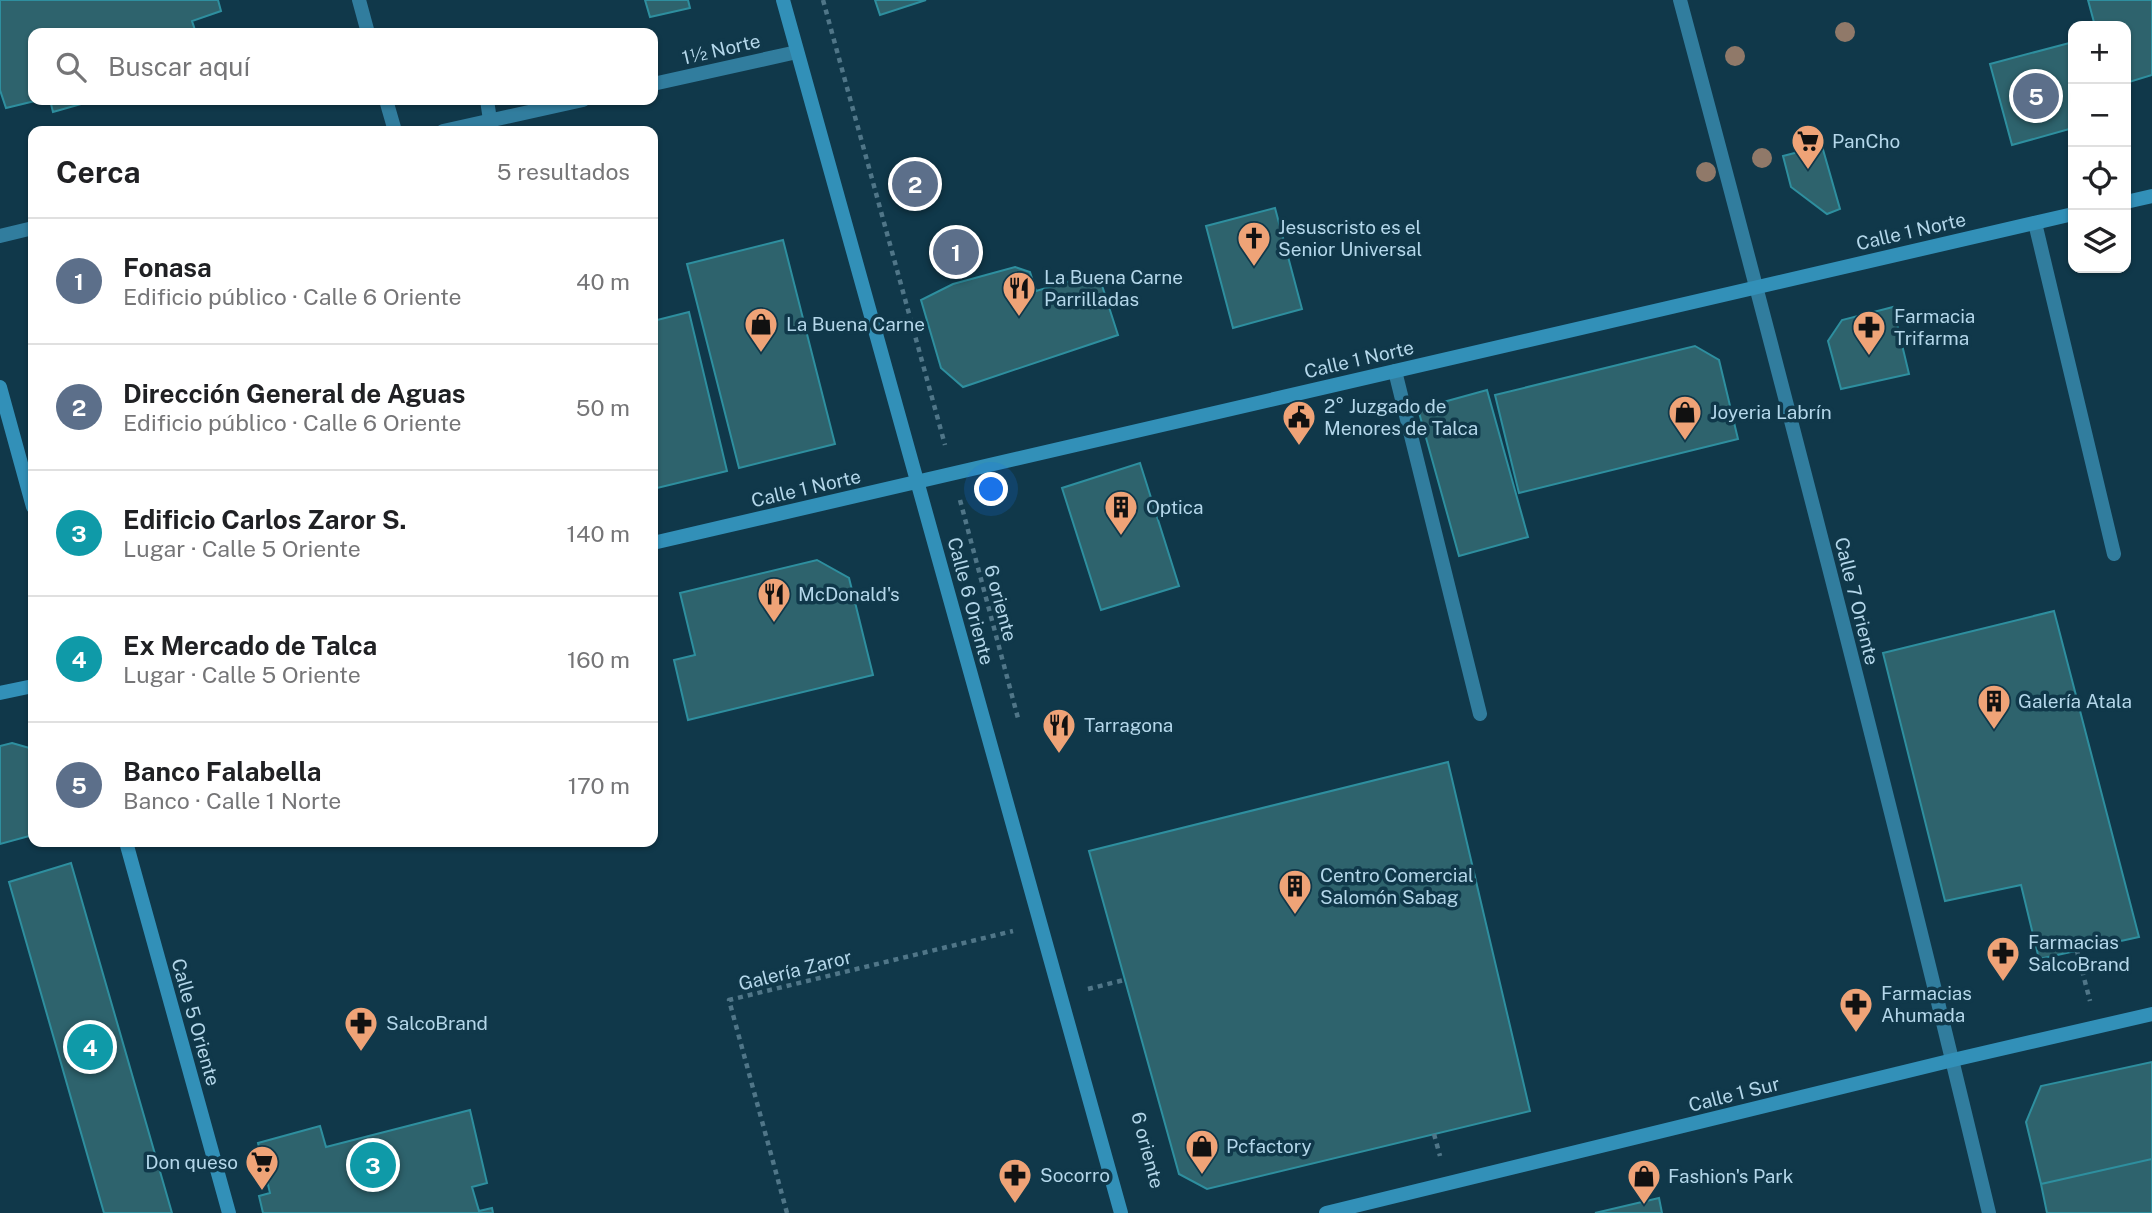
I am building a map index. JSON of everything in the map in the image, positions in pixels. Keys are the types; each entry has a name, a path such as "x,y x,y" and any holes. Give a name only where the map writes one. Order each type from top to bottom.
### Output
{"main road":[{"name":"Calle 6 Oriente","path":"783,0 1121,1213"},
{"path":"2131,201 2152,196"},
{"name":"Calle 1 Norte","path":"658,542 2068,215"},
{"path":"0,387 28,489"},
{"path":"0,693 28,687"},
{"name":"Calle 5 Oriente","path":"127,847 229,1213"},
{"name":"Calle 1 Sur","path":"1326,1213 2152,1014"}],"street":[{"path":"359,0 367,28"},
{"name":"Calle 7 Oriente","path":"1680,0 1757,287 1953,1060 1989,1213"},
{"name":"1½ Norte","path":"658,83 797,52"},
{"path":"387,105 394,126"},
{"path":"488,105 490,120"},
{"path":"464,126 560,105"},
{"path":"2035,223 2114,554"},
{"path":"0,236 28,229"},
{"path":"1395,371 1480,714"}],"path":[{"name":"6 oriente","path":"823,0 1019,725"},
{"name":"Galería Zaror","path":"787,1213 729,1000 1041,924"},
{"path":"2077,951 2096,1027"},
{"path":"1086,976 1089,989"}],"building":[{"path":"0,0 218,0 221,11 192,21 194,28 28,28 28,103 6,108 0,90"},
{"path":"645,0 688,0 690,8 650,17"},
{"path":"875,0 926,0 880,15"},
{"path":"2088,0 2152,0 2152,75 2131,81 2131,21 2094,21"},
{"path":"2068,43 2068,129 2012,145 1990,64"},
{"path":"51,105 78,105 53,112"},
{"name":"PanCho","path":"1822,146 1840,209 1827,214 1791,187 1783,156"},
{"name":"Jesuscristo es el Senior Universal","path":"1275,208 1302,309 1233,328 1206,226"},
{"name":"La Buena Carne","path":"783,240 835,444 739,468 687,264"},
{"name":"La Buena Carne Parrilladas","path":"1015,267 1030,272 1036,291 1098,273 1118,335 963,387 941,368 921,300 953,284"},
{"name":"Farmacia Trifarma","path":"1893,307 1909,374 1841,389 1828,341 1842,320"},
{"path":"689,312 727,471 658,488 658,320"},
{"path":"1695,346 1719,360 1738,439 1519,493 1495,395"},
{"path":"1487,390 1528,537 1459,556 1418,409"},
{"name":"Optica","path":"1140,463 1179,586 1101,610 1062,488"},
{"name":"McDonald's","path":"817,560 849,578 873,675 688,720 674,660 695,655 680,593"},
{"name":"Galería Atala","path":"2054,611 2139,937 2039,959 2021,885 1945,901 1883,653"},
{"path":"12,743 28,748 28,836 0,844 0,746"},
{"name":"Centro Comercial Salomón Sabag","path":"1448,762 1530,1111 1207,1189 1179,1174 1089,851"},
{"path":"71,863 172,1213 104,1213 9,882"},
{"path":"2152,1062 2152,1159 2041,1184 2026,1122 2041,1086"},
{"path":"470,1110 487,1183 472,1187 479,1211 492,1208 493,1213 263,1213 259,1196 270,1193 258,1143 320,1126 326,1147"},
{"path":"2152,1159 2152,1213 2047,1213 2041,1184"},
{"name":"Fashion's Park","path":"1659,1198 1662,1213 1595,1213"}],"place":[{"name":"Banco Falabella","path":"2036,96"},
{"name":"PanCho","path":"1808,171"},
{"name":"Dirección General de Aguas","path":"915,184"},
{"name":"Fonasa","path":"956,252"},
{"name":"Jesuscristo es el Senior Universal","path":"1254,268"},
{"name":"La Buena Carne Parrilladas","path":"1019,318"},
{"name":"La Buena Carne","path":"761,354"},
{"name":"Farmacia Trifarma","path":"1869,357"},
{"name":"Joyeria Labrín","path":"1685,442"},
{"name":"2° Juzgado de Menores de Talca","path":"1299,447"},
{"name":"Optica","path":"1121,537"},
{"name":"McDonald's","path":"774,624"},
{"name":"Galería Atala","path":"1994,731"},
{"name":"Tarragona","path":"1059,755"},
{"name":"Centro Comercial Salomón Sabag","path":"1295,916"},
{"name":"Farmacias SalcoBrand","path":"2003,983"},
{"name":"Farmacias Ahumada","path":"1856,1034"},
{"name":"Ex Mercado de Talca","path":"90,1047"},
{"name":"SalcoBrand","path":"361,1053"},
{"name":"Edificio Carlos Zaror S.","path":"373,1165"},
{"name":"Pcfactory","path":"1202,1176"},
{"name":"Don queso","path":"262,1192"},
{"name":"Socorro","path":"1015,1205"},
{"name":"Fashion's Park","path":"1644,1206"}]}
